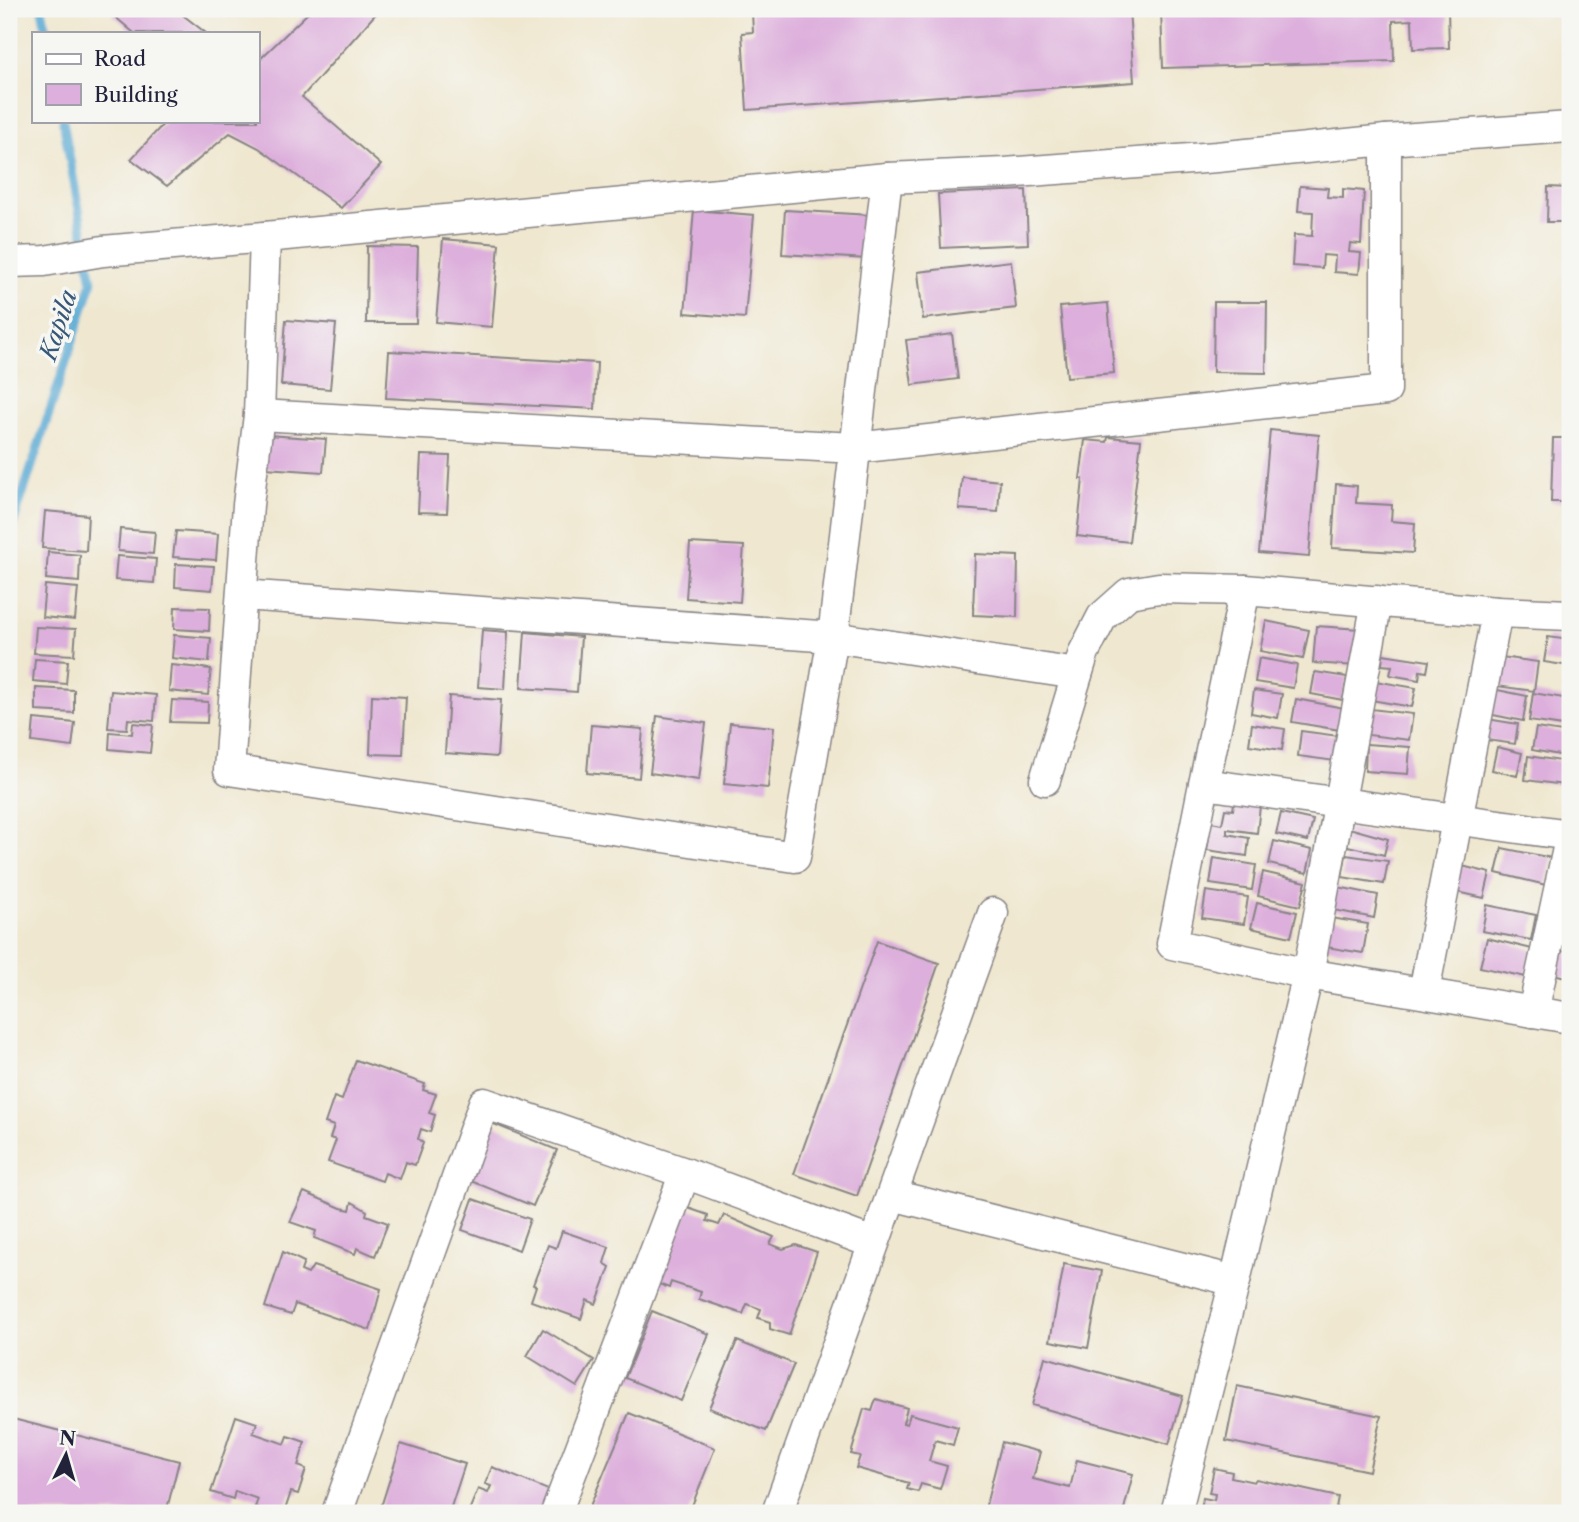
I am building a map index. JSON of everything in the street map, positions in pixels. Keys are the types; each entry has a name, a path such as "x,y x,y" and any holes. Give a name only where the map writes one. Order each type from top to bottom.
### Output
{"street":[{"path":"9,262 44,261 103,251 887,178 1005,173 1570,127"},
{"path":"259,415 855,448 1386,390 1386,140"},
{"path":"265,237 259,415 248,505 229,770 795,857 834,637 887,178"},
{"path":"1045,780 1084,652 1102,617 1129,593 1159,588 1245,590 1497,612 1570,615"},
{"path":"1245,590 1172,944 1308,974 1570,1018"},
{"path":"242,595 834,637 1077,674"},
{"path":"1176,1513 1235,1281 1308,974 1377,601"},
{"path":"1424,992 1497,612"},
{"path":"1205,784 1570,837 1533,1012"},
{"path":"777,1513 993,913"},
{"path":"337,1513 484,1102 685,1172 873,1243"},
{"path":"556,1513 685,1172"},
{"path":"892,1195 1235,1281"}],"building":[{"path":"120,9 175,9 205,32 133,32 113,15"},
{"path":"312,9 380,9 302,97 381,165 341,208 259,148 230,133 167,186 131,159 165,122 259,122 259,60"},
{"path":"801,9 1129,9 1134,82 747,110 742,33 753,32 752,12"},
{"path":"1161,9 1448,9 1449,48 1413,49 1412,20 1393,21 1394,61 1163,68"},
{"path":"1300,186 1328,188 1327,197 1343,198 1343,189 1364,191 1361,244 1350,243 1349,252 1361,253 1359,274 1334,272 1335,256 1323,255 1322,268 1292,266 1294,235 1312,236 1313,212 1298,211"},
{"path":"1548,187 1570,188 1570,222 1547,222"},
{"path":"1026,190 1028,244 941,248 938,194"},
{"path":"694,210 754,215 745,318 685,313"},
{"path":"785,210 870,215 868,259 782,254"},
{"path":"443,239 499,244 492,327 436,322"},
{"path":"367,246 418,247 416,323 366,323"},
{"path":"1011,261 1016,308 923,319 918,272"},
{"path":"1214,302 1267,302 1266,373 1213,372"},
{"path":"1108,303 1114,373 1067,377 1060,307"},
{"path":"286,320 336,324 330,389 281,385"},
{"path":"952,334 958,379 912,385 906,340"},
{"path":"389,351 597,363 595,409 386,398"},
{"path":"1270,430 1319,435 1309,557 1259,553"},
{"path":"267,435 326,439 323,472 265,468"},
{"path":"1108,437 1141,440 1129,542 1077,536 1085,440 1107,442"},
{"path":"1553,438 1570,438 1570,502 1551,502"},
{"path":"421,455 450,456 447,513 418,512"},
{"path":"962,477 1000,481 998,512 959,509"},
{"path":"1336,484 1357,486 1356,503 1392,505 1391,521 1415,523 1413,553 1332,548"},
{"path":"45,511 88,515 86,551 42,548"},
{"path":"120,529 155,532 153,554 118,551"},
{"path":"176,531 218,534 216,560 173,557"},
{"path":"690,543 744,546 740,602 686,598"},
{"path":"48,552 80,555 79,582 46,579"},
{"path":"975,554 1018,556 1017,617 973,615"},
{"path":"117,556 156,559 154,583 115,580"},
{"path":"176,564 214,566 212,590 175,587"},
{"path":"45,585 78,588 75,620 42,617"},
{"path":"175,607 210,608 209,631 174,629"},
{"path":"1266,621 1309,630 1303,659 1260,651"},
{"path":"1316,626 1360,629 1357,666 1313,663"},
{"path":"36,627 76,629 74,655 34,653"},
{"path":"482,630 508,632 505,689 478,687"},
{"path":"525,632 581,637 577,692 521,688"},
{"path":"174,635 211,638 209,662 172,658"},
{"path":"1548,637 1570,640 1570,666 1544,662"},
{"path":"1383,654 1429,661 1427,672 1420,671 1419,680 1390,675 1392,666 1382,665"},
{"path":"1494,656 1538,662 1534,691 1489,685"},
{"path":"1259,658 1297,665 1293,688 1255,682"},
{"path":"35,659 68,661 66,684 33,681"},
{"path":"171,665 211,669 208,695 169,691"},
{"path":"1315,672 1347,677 1343,700 1311,694"},
{"path":"1375,681 1416,688 1412,707 1371,700"},
{"path":"36,688 74,690 74,713 36,711"},
{"path":"1488,688 1527,696 1523,721 1483,713"},
{"path":"1254,690 1282,694 1278,718 1251,713"},
{"path":"111,691 156,695 154,721 128,719 127,729 108,728"},
{"path":"1533,693 1570,699 1570,727 1529,721"},
{"path":"372,695 406,697 403,755 370,754"},
{"path":"449,696 501,700 497,757 445,753"},
{"path":"1296,699 1344,708 1340,730 1292,722"},
{"path":"172,700 208,702 207,723 170,722"},
{"path":"1371,709 1413,714 1409,740 1368,735"},
{"path":"657,716 706,723 699,780 650,773"},
{"path":"1481,718 1518,724 1515,744 1478,739"},
{"path":"34,719 75,723 72,747 32,742"},
{"path":"133,723 153,725 150,753 109,749 110,732 132,734"},
{"path":"730,723 774,727 768,788 724,784"},
{"path":"1252,724 1285,729 1282,750 1249,745"},
{"path":"591,725 643,729 639,778 587,773"},
{"path":"1536,728 1569,733 1565,756 1532,750"},
{"path":"1301,731 1339,736 1335,761 1298,756"},
{"path":"1366,744 1410,747 1408,774 1365,771"},
{"path":"1497,747 1522,753 1517,776 1492,770"},
{"path":"1528,756 1568,762 1564,785 1525,780"},
{"path":"1234,803 1260,806 1257,833 1227,829 1227,834 1249,838 1247,856 1207,850 1211,822 1222,824 1225,809 1233,810"},
{"path":"1281,813 1313,820 1308,841 1276,834"},
{"path":"1349,828 1388,839 1384,855 1344,845"},
{"path":"1274,841 1312,850 1307,873 1269,864"},
{"path":"1502,848 1552,858 1546,885 1496,873"},
{"path":"1346,855 1388,861 1384,884 1342,877"},
{"path":"1214,858 1256,865 1252,890 1210,884"},
{"path":"1454,864 1490,873 1484,898 1449,890"},
{"path":"1263,872 1306,882 1300,906 1258,896"},
{"path":"1333,886 1378,895 1374,918 1329,909"},
{"path":"1206,891 1248,897 1244,924 1202,918"},
{"path":"1257,903 1297,912 1291,937 1251,928"},
{"path":"1487,905 1536,915 1531,940 1482,931"},
{"path":"1325,917 1368,924 1363,953 1320,946"},
{"path":"1566,923 1570,923 1570,946 1562,945"},
{"path":"1487,938 1532,949 1526,977 1480,967"},
{"path":"877,941 939,963 857,1196 794,1174"},
{"path":"1558,950 1570,953 1570,978 1553,974"},
{"path":"356,1060 425,1084 423,1090 436,1094 429,1113 435,1115 430,1132 421,1129 418,1139 423,1143 415,1165 406,1162 400,1179 385,1173 382,1181 328,1162 336,1140 330,1138 334,1126 325,1123 334,1097 342,1100"},
{"path":"489,1122 557,1150 533,1206 466,1179"},
{"path":"304,1192 350,1210 352,1202 367,1211 366,1215 388,1223 375,1256 357,1248 355,1254 314,1238 316,1231 290,1222"},
{"path":"473,1199 530,1219 519,1250 462,1230"},
{"path":"682,1206 708,1215 707,1221 719,1225 724,1215 774,1237 770,1244 783,1249 796,1245 817,1252 789,1335 770,1329 770,1322 758,1318 761,1309 747,1304 743,1314 699,1299 701,1292 671,1282 669,1288 656,1283"},
{"path":"562,1231 609,1247 604,1263 610,1267 596,1304 587,1300 581,1319 531,1301 536,1286 533,1285 548,1245 556,1248"},
{"path":"283,1252 304,1262 301,1271 308,1274 313,1266 381,1289 370,1330 295,1304 291,1315 265,1307"},
{"path":"1064,1264 1102,1271 1088,1348 1050,1341"},
{"path":"652,1311 709,1334 681,1401 625,1378"},
{"path":"543,1329 594,1360 577,1387 527,1356"},
{"path":"737,1341 794,1364 766,1431 709,1408"},
{"path":"1045,1357 1183,1396 1169,1444 1032,1405"},
{"path":"1237,1386 1381,1416 1369,1471 1226,1441"},
{"path":"876,1399 907,1408 903,1423 907,1424 910,1414 958,1427 953,1445 935,1440 929,1461 947,1466 940,1489 921,1484 918,1492 907,1489 909,1483 856,1468 860,1456 851,1454 864,1409 872,1411"},
{"path":"629,1413 715,1448 689,1513 587,1513"},
{"path":"236,1416 257,1423 253,1433 285,1444 288,1436 305,1442 298,1466 306,1469 298,1494 291,1492 284,1513 255,1507 258,1499 235,1491 233,1499 211,1492"},
{"path":"9,1418 179,1461 166,1513 9,1513"},
{"path":"1002,1442 1040,1452 1033,1479 1070,1488 1077,1460 1133,1474 1123,1513 984,1513"},
{"path":"401,1444 465,1464 449,1513 379,1513"},
{"path":"492,1467 553,1492 544,1513 468,1513 478,1489 488,1493 491,1486 485,1484"},
{"path":"1214,1468 1232,1472 1231,1477 1254,1482 1256,1479 1338,1497 1335,1513 1205,1513 1205,1510 1201,1509 1203,1498 1214,1500 1215,1494 1209,1493"}],"waterway":[{"name":"Kapila","path":"42,9 47,32"},
{"name":"Kapila","path":"9,536 92,282 63,122"}]}
